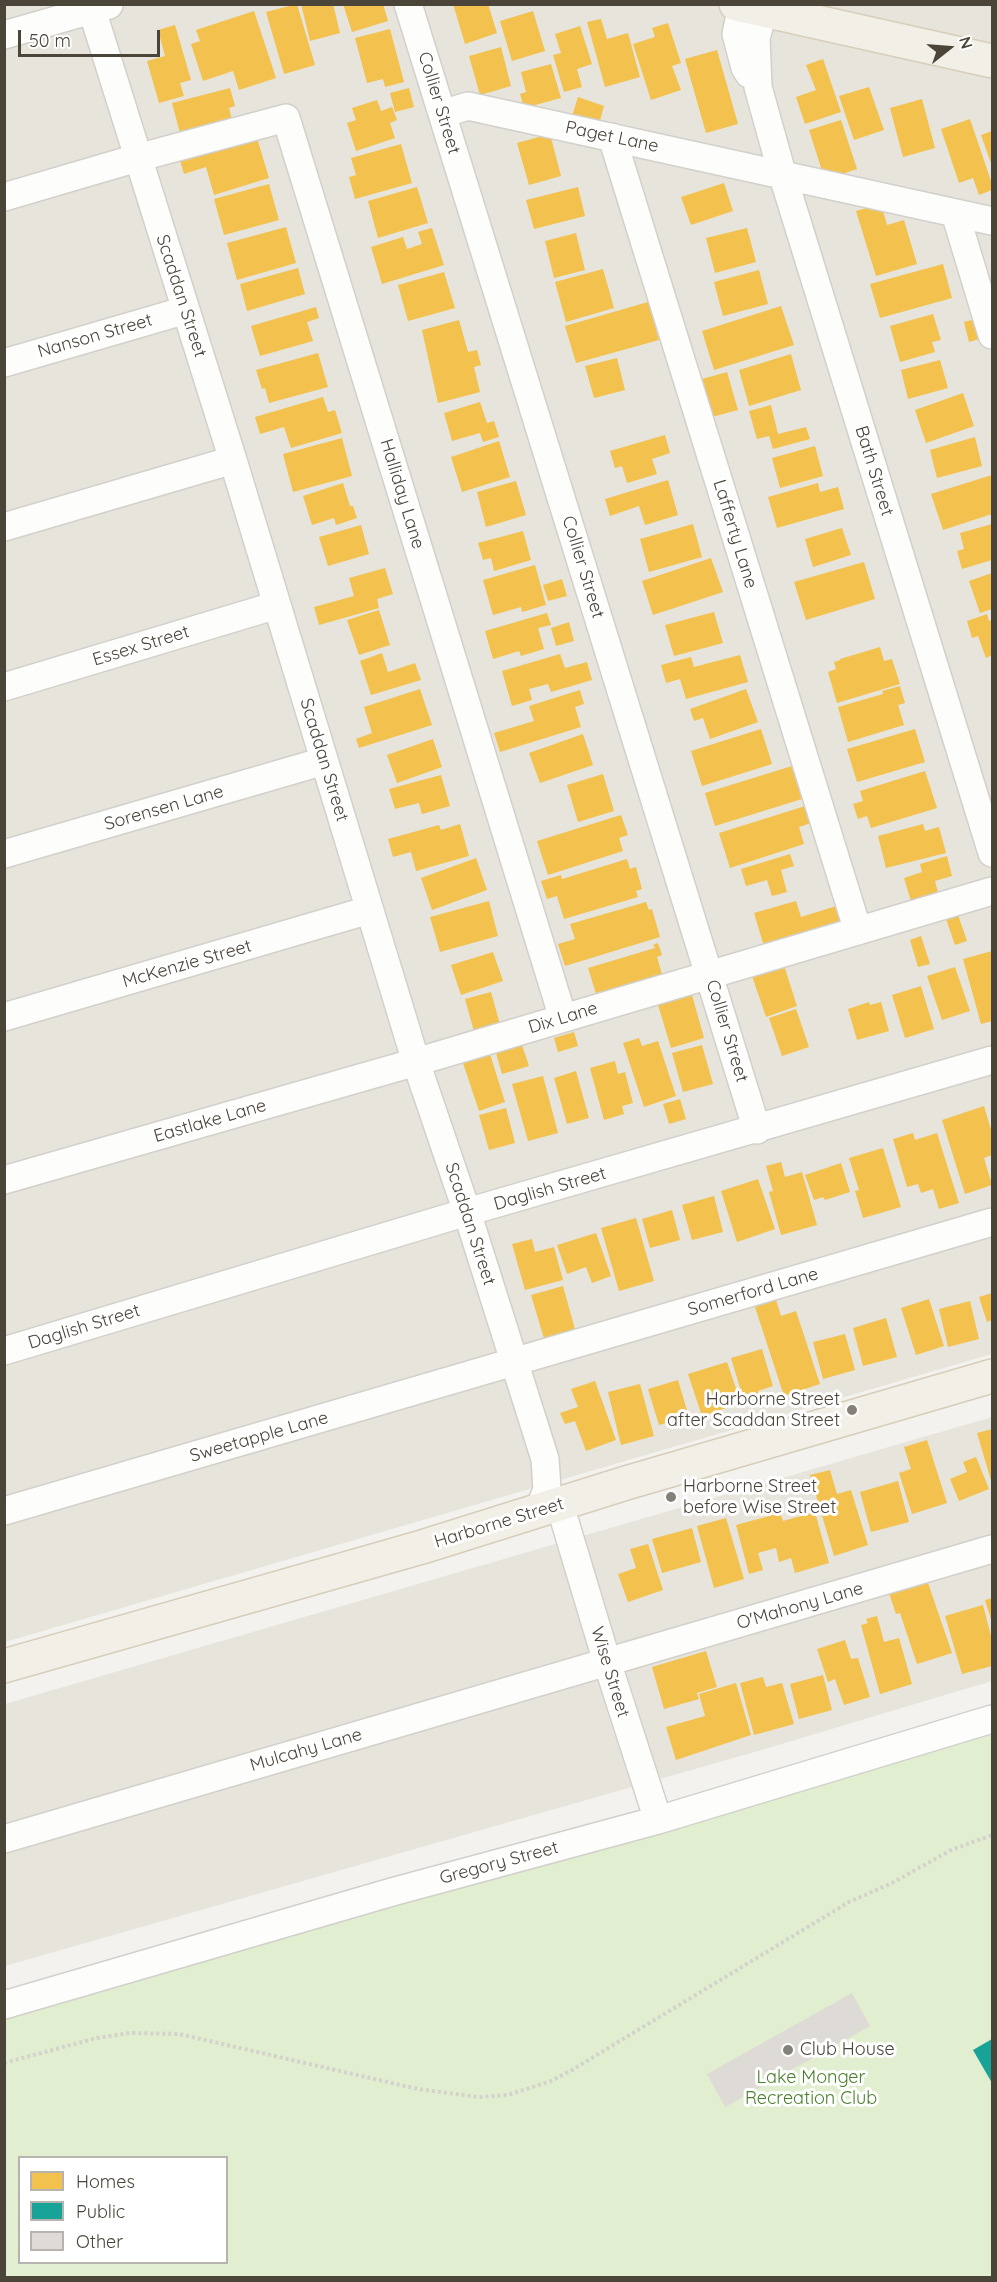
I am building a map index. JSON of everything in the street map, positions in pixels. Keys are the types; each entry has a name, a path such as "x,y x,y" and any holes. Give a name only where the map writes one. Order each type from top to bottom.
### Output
{"main road":[{"path":"747,7 993,61"},
{"name":"Harborne Street","path":"4,1683 552,1516 993,1376"},
{"name":"Harborne Street","path":"4,1666 422,1547 552,1516 993,1396"}],"street":[{"name":"Collier Street","path":"408,4 757,1130"},
{"path":"4,35 101,7"},
{"name":"Scaddan Street","path":"101,7 137,158 233,460 416,1062 467,1212 544,1459 552,1516"},
{"name":"Bath Street","path":"747,7 736,34 745,68 758,87 782,173 993,853"},
{"name":"Paget Lane","path":"442,114 468,106 993,221"},
{"name":"Halliday Lane","path":"137,158 286,118 563,1018"},
{"name":"Lafferty Lane","path":"612,137 858,931"},
{"path":"4,197 137,158"},
{"path":"955,213 993,335"},
{"name":"Nanson Street","path":"4,363 186,310"},
{"path":"4,527 233,460"},
{"name":"Essex Street","path":"4,687 277,605"},
{"name":"Sorensen Lane","path":"4,854 324,761"},
{"name":"Dix Lane","path":"416,1062 993,891"},
{"name":"McKenzie Street","path":"4,1017 369,910"},
{"name":"Daglish Street","path":"4,1351 467,1212 993,1060"},
{"name":"Eastlake Lane","path":"4,1180 416,1062"},
{"name":"Somerford Lane","path":"514,1362 993,1222"},
{"name":"Sweetapple Lane","path":"4,1511 514,1362"},
{"name":"Wise Street","path":"552,1516 607,1662 658,1820"},
{"name":"O'Mahony Lane","path":"607,1662 993,1549"},
{"name":"Mulcahy Lane","path":"4,1839 607,1662"},
{"name":"Gregory Street","path":"4,2005 392,1892 658,1820 993,1719"}],"path":[{"path":"4,2063 97,2038 130,2033 179,2034 418,2089 478,2097 508,2095 551,2081 572,2070 849,1902 892,1883 951,1850 993,1835"}],"shaded area":[{"path":"5,5 992,5 992,1354 5,1642"},
{"path":"992,1417 992,1681 765,1749 5,1966 5,1704"}],"green space":[{"name":"Lake Monger Recreation Club","path":"992,1732 992,2277 5,2278 5,2016"}],"building: Homes":[{"path":"297,4 315,65 284,74 266,12"},
{"path":"301,4 333,4 340,33 310,41"},
{"path":"343,4 383,4 388,21 352,32"},
{"path":"453,4 488,4 497,33 465,44"},
{"path":"254,11 276,78 239,90 233,71 203,81 191,44 200,41 196,30"},
{"path":"533,11 545,51 512,61 500,21"},
{"path":"601,19 607,39 628,33 640,77 605,87 587,22"},
{"path":"668,23 681,63 672,66 681,90 651,100 633,44 655,37 652,28"},
{"path":"175,25 191,80 180,83 184,96 159,103 147,61 165,56 158,30"},
{"path":"580,26 592,64 577,69 582,87 564,92 553,55 561,53 555,34"},
{"path":"390,29 404,82 385,87 383,79 367,83 355,38"},
{"path":"501,47 511,86 480,95 469,56"},
{"path":"717,50 738,124 706,133 685,59"},
{"path":"823,59 841,112 805,124 796,97 816,90 806,65"},
{"path":"551,64 561,98 524,108 520,94 526,92 521,72"},
{"path":"869,87 884,130 854,140 839,96"},
{"path":"230,88 235,106 229,108 233,123 181,137 172,103"},
{"path":"409,88 414,107 395,112 390,93"},
{"path":"578,97 604,106 599,124 572,116"},
{"path":"922,99 935,148 903,157 890,108"},
{"path":"377,100 381,111 392,107 397,120 390,123 395,138 356,151 347,123 356,120 352,108"},
{"path":"970,119 992,184 992,190 979,195 973,178 959,183 941,129"},
{"path":"841,120 857,169 825,180 809,130"},
{"path":"992,131 992,166 981,135"},
{"path":"550,134 561,176 529,185 517,143"},
{"path":"257,138 269,178 214,195 206,167 184,174 179,157"},
{"path":"401,144 412,183 355,199 349,177 356,175 351,158"},
{"path":"724,183 733,211 691,225 681,197"},
{"path":"269,184 279,220 224,235 214,199"},
{"path":"417,187 428,223 378,238 368,201"},
{"path":"578,187 585,216 534,229 526,200"},
{"path":"881,204 887,225 904,220 917,264 876,276 856,211"},
{"path":"286,227 296,263 237,280 227,243"},
{"path":"432,228 444,265 382,284 371,247 403,237 407,249 422,244 418,232"},
{"path":"747,228 756,262 715,273 706,238"},
{"path":"576,233 585,270 554,278 545,241"},
{"path":"943,264 952,298 880,318 870,284"},
{"path":"298,268 305,294 247,311 240,284"},
{"path":"603,269 614,308 566,322 555,282"},
{"path":"759,270 768,304 723,316 714,282"},
{"path":"444,272 455,308 408,321 398,285"},
{"path":"648,302 659,340 576,363 565,326"},
{"path":"781,306 794,345 714,370 702,331"},
{"path":"316,307 319,318 307,322 313,341 260,356 251,326"},
{"path":"933,314 941,340 932,342 935,352 900,362 890,326"},
{"path":"984,317 989,336 969,342 964,322"},
{"path":"459,320 468,352 477,350 481,365 474,367 480,392 438,403 422,330"},
{"path":"318,353 328,387 269,403 256,370"},
{"path":"791,354 801,390 749,406 739,370"},
{"path":"617,358 625,390 594,398 585,366"},
{"path":"940,360 948,388 908,399 901,370"},
{"path":"727,372 738,410 712,417 702,379"},
{"path":"963,393 974,426 926,443 915,410"},
{"path":"323,397 328,412 335,410 342,433 291,448 284,427 260,434 255,417"},
{"path":"480,402 487,423 494,421 499,437 483,442 480,433 452,441 444,413"},
{"path":"771,405 778,434 806,427 810,439 773,449 769,436 757,439 749,411"},
{"path":"665,435 670,453 652,459 657,474 627,483 622,466 615,468 610,451"},
{"path":"975,437 982,466 937,478 930,450"},
{"path":"342,438 352,476 293,492 283,454"},
{"path":"499,441 510,477 462,492 451,457"},
{"path":"815,446 823,476 780,488 772,458"},
{"path":"992,475 992,514 943,530 931,494"},
{"path":"668,480 678,515 645,525 639,506 610,516 605,499"},
{"path":"516,481 526,515 486,527 477,492"},
{"path":"343,483 350,506 353,506 357,518 336,525 334,518 312,525 303,496"},
{"path":"818,483 820,492 838,487 844,509 777,528 768,497"},
{"path":"693,524 702,557 649,572 640,539"},
{"path":"992,524 992,560 962,569 957,551 964,549 960,533"},
{"path":"361,525 369,554 328,566 319,537"},
{"path":"842,528 851,555 813,567 805,539"},
{"path":"523,531 531,560 494,571 491,558 483,560 478,543"},
{"path":"711,558 723,592 653,615 642,581"},
{"path":"864,562 875,599 806,620 794,582"},
{"path":"535,565 546,605 522,612 521,607 493,615 483,580"},
{"path":"385,568 393,594 377,599 379,608 319,625 314,607 354,596 349,578"},
{"path":"992,573 992,609 980,613 969,581"},
{"path":"562,579 567,596 548,601 543,585"},
{"path":"379,610 390,645 359,655 347,620"},
{"path":"714,612 723,643 674,656 665,625"},
{"path":"547,613 551,625 538,628 544,649 521,656 519,651 493,659 485,631"},
{"path":"987,614 989,621 992,620 992,655 986,658 978,636 972,638 967,621"},
{"path":"569,622 574,641 556,646 551,628"},
{"path":"880,647 884,661 892,659 900,684 837,703 828,672 836,669 834,662"},
{"path":"382,653 388,672 415,663 421,680 371,695 360,661"},
{"path":"560,654 565,668 587,662 592,680 551,692 548,684 529,689 532,700 512,706 502,671"},
{"path":"740,655 748,682 686,699 680,679 666,683 661,665 691,657 694,667"},
{"path":"900,686 905,703 898,705 904,725 848,742 838,707 883,694 882,691"},
{"path":"420,689 432,725 359,748 356,739 372,733 364,707"},
{"path":"746,689 758,722 710,739 703,718 694,721 690,709"},
{"path":"580,690 584,704 575,707 581,727 500,752 494,733 534,721 529,706"},
{"path":"761,729 772,764 702,786 691,751"},
{"path":"915,729 925,762 857,782 847,749"},
{"path":"583,734 593,765 540,783 529,753"},
{"path":"433,739 442,767 397,783 387,755"},
{"path":"792,766 802,799 715,826 705,793"},
{"path":"925,771 937,808 871,828 867,816 858,819 853,804 863,801 860,791"},
{"path":"603,774 614,811 578,822 567,785"},
{"path":"441,775 450,806 422,814 419,803 395,809 389,789"},
{"path":"815,803 820,820 799,827 804,844 730,868 719,833"},
{"path":"621,815 628,835 619,838 623,851 548,875 537,841"},
{"path":"460,824 469,856 416,871 411,852 393,857 388,839 439,825 441,830"},
{"path":"923,824 925,831 939,827 946,853 886,868 878,836"},
{"path":"790,854 794,866 781,870 787,892 772,896 767,880 746,886 741,869"},
{"path":"947,856 952,876 935,881 940,900 913,908 904,878 922,872 920,864"},
{"path":"476,858 487,890 432,910 421,878"},
{"path":"627,859 630,869 636,867 642,889 636,891 638,897 564,919 557,896 547,899 541,881 561,875 562,879"},
{"path":"489,901 498,936 440,952 430,917"},
{"path":"796,901 801,917 846,903 853,928 766,953 754,913"},
{"path":"646,902 649,910 652,909 660,937 565,966 558,944 575,939 570,924"},
{"path":"957,912 967,941 955,945 945,916"},
{"path":"921,936 930,964 918,967 910,940"},
{"path":"658,943 662,955 657,957 664,981 598,1000 588,968 655,948 653,945"},
{"path":"992,951 992,1021 981,1024 963,959"},
{"path":"493,952 503,981 461,995 451,965"},
{"path":"783,962 797,1006 766,1017 751,973"},
{"path":"955,967 970,1011 942,1020 927,976"},
{"path":"921,986 934,1029 905,1038 892,995"},
{"path":"491,992 501,1028 475,1035 465,999"},
{"path":"692,995 704,1038 671,1048 658,1005"},
{"path":"869,1002 870,1005 881,1002 889,1031 857,1040 848,1009"},
{"path":"796,1009 809,1047 782,1056 769,1018"},
{"path":"574,1032 578,1046 558,1052 554,1038"},
{"path":"639,1038 642,1046 658,1041 676,1096 644,1107 623,1043"},
{"path":"522,1045 529,1066 502,1074 496,1053"},
{"path":"702,1045 713,1084 683,1092 672,1053"},
{"path":"490,1054 505,1102 479,1111 463,1063"},
{"path":"615,1061 618,1074 625,1072 633,1103 622,1106 624,1114 604,1120 590,1068"},
{"path":"576,1071 589,1118 567,1124 554,1078"},
{"path":"543,1076 558,1133 528,1141 512,1084"},
{"path":"680,1099 686,1119 669,1124 663,1104"},
{"path":"984,1106 992,1133 992,1155 984,1158 992,1185 965,1194 942,1120"},
{"path":"506,1108 515,1143 489,1150 479,1115"},
{"path":"913,1133 915,1140 937,1133 959,1203 939,1209 933,1189 921,1193 918,1184 907,1187 893,1139"},
{"path":"883,1148 901,1207 863,1218 855,1191 859,1190 849,1158"},
{"path":"781,1162 785,1177 802,1172 817,1225 781,1235 769,1192 773,1191 766,1166"},
{"path":"841,1163 850,1192 825,1200 823,1197 814,1200 805,1175"},
{"path":"758,1179 775,1229 737,1242 721,1191"},
{"path":"714,1196 723,1232 692,1240 682,1205"},
{"path":"672,1210 680,1240 650,1248 642,1219"},
{"path":"636,1218 654,1281 619,1291 601,1228"},
{"path":"596,1233 611,1276 592,1283 586,1267 567,1274 557,1245"},
{"path":"532,1239 535,1252 554,1247 563,1280 525,1290 512,1244"},
{"path":"563,1286 576,1333 545,1342 531,1295"},
{"path":"992,1293 992,1320 987,1322 979,1297"},
{"path":"929,1299 944,1346 916,1355 901,1308"},
{"path":"776,1300 781,1316 796,1311 820,1384 784,1396 755,1307"},
{"path":"970,1301 979,1339 948,1347 939,1309"},
{"path":"886,1318 897,1357 863,1366 853,1328"},
{"path":"845,1334 855,1370 823,1379 813,1342"},
{"path":"762,1349 773,1386 758,1391 760,1396 744,1401 731,1358"},
{"path":"727,1362 741,1403 702,1416 688,1374"},
{"path":"678,1380 689,1417 659,1425 648,1389"},
{"path":"595,1381 616,1440 586,1451 575,1421 565,1424 560,1413 578,1407 571,1389"},
{"path":"640,1384 654,1436 621,1445 608,1392"},
{"path":"992,1429 992,1484 977,1433"},
{"path":"927,1440 947,1503 912,1514 899,1473 911,1469 904,1447"},
{"path":"976,1457 989,1489 959,1501 950,1479 967,1472 963,1462"},
{"path":"830,1470 837,1494 851,1490 868,1545 834,1556 810,1475"},
{"path":"898,1481 909,1522 871,1532 860,1492"},
{"path":"815,1512 829,1563 795,1573 791,1558 779,1562 776,1548 758,1553 763,1570 749,1574 736,1525 780,1513 783,1521"},
{"path":"726,1518 744,1579 714,1588 697,1526"},
{"path":"692,1528 701,1562 662,1573 652,1539"},
{"path":"648,1544 663,1590 628,1602 618,1574 636,1568 630,1549"},
{"path":"927,1580 952,1653 917,1664 900,1613 896,1614 889,1593"},
{"path":"992,1598 992,1623 985,1600"},
{"path":"983,1605 992,1640 992,1666 962,1674 945,1616"},
{"path":"877,1616 884,1642 899,1638 912,1684 880,1694 861,1625 868,1623 866,1619"},
{"path":"845,1640 851,1659 858,1658 870,1697 844,1705 835,1679 828,1682 817,1649"},
{"path":"706,1651 717,1687 697,1693 699,1699 664,1709 652,1667"},
{"path":"823,1675 832,1710 799,1719 790,1684"},
{"path":"763,1677 766,1687 782,1683 794,1724 754,1735 740,1683"},
{"path":"736,1683 751,1735 676,1760 666,1727 705,1716 699,1694"}],"building: Public":[{"path":"992,2039 992,2083 973,2050"}],"building: Other":[{"name":"Club House","path":"852,1993 870,2026 725,2107 707,2074"}],"place":[{"name":"Harborne Street after Scaddan Street","path":"852,1410"},
{"name":"Harborne Street before Wise Street","path":"671,1497"},
{"name":"Club House","path":"788,2050"}]}
